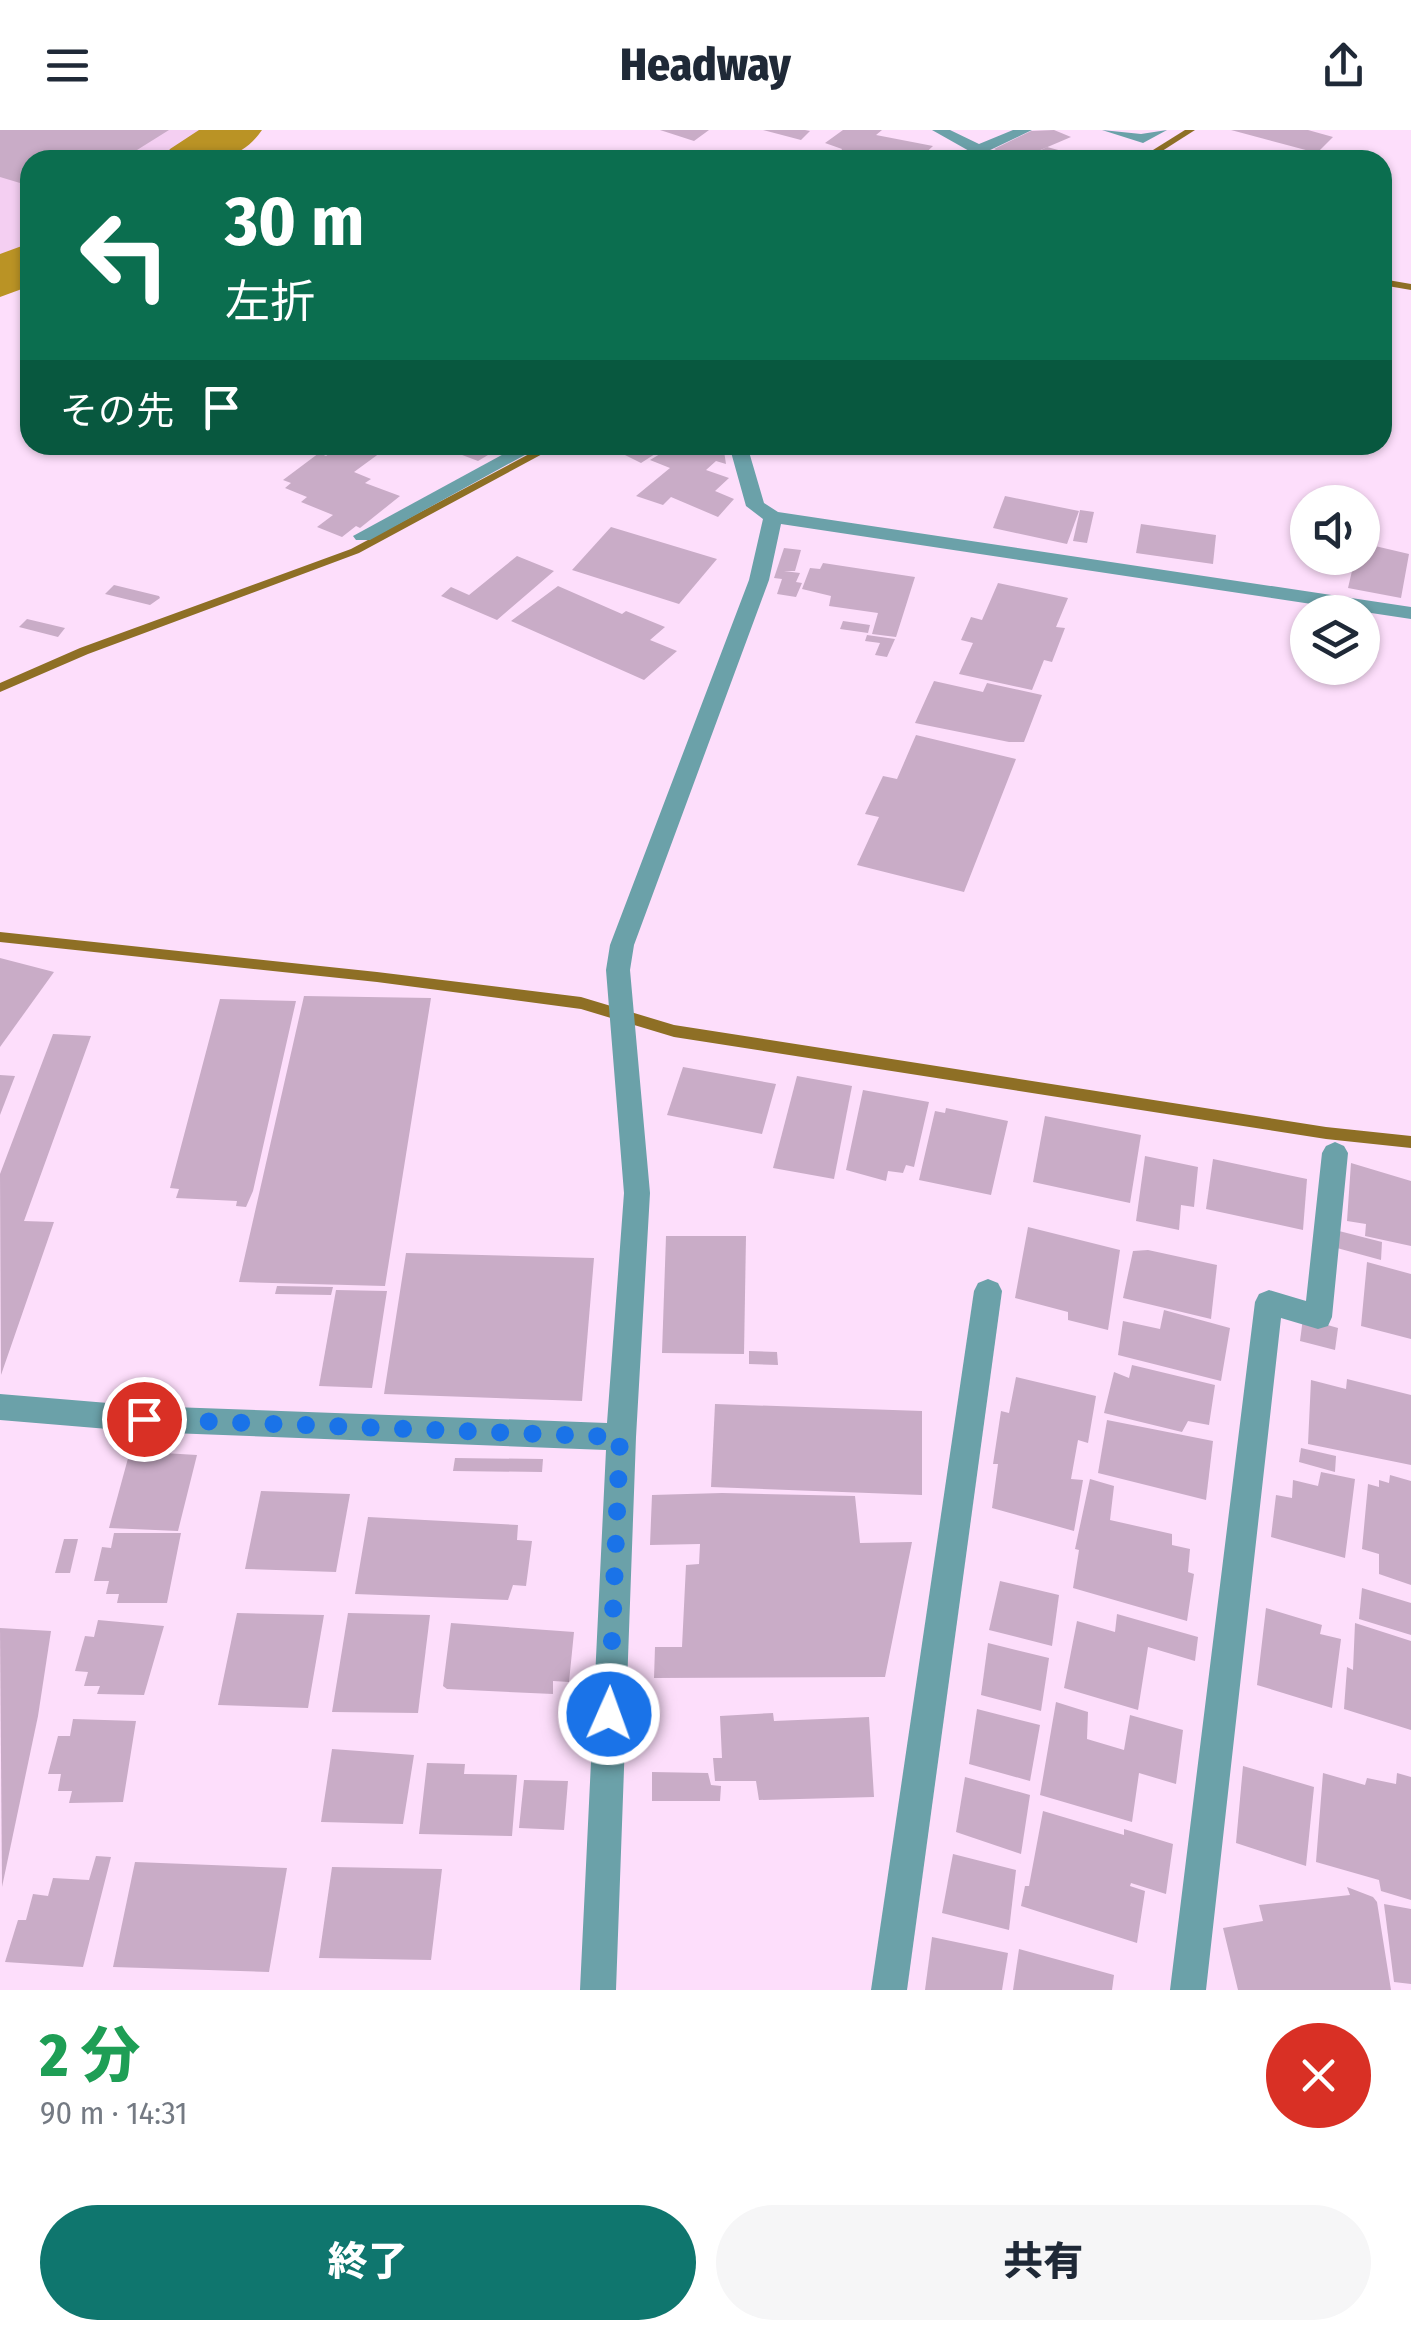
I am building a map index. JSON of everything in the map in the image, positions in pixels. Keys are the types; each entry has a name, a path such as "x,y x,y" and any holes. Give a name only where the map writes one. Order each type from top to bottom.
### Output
{"street":[{"path":"939,130 971,150"},
{"path":"988,150 1025,130"},
{"path":"1109,130 1143,139 1160,130"},
{"path":"363,536 515,455"},
{"path":"741,455 755,506 773,517 1411,614"},
{"path":"598,1990 620,1437 637,1193 619,994 622,944 759,580 773,517"},
{"path":"1188,1990 1270,1302 1318,1316 1335,1154"},
{"path":"889,1990 988,1291"},
{"path":"0,1408 144,1419 620,1437"}],"shaded area":[{"path":"0,130 217,130 186,150 20,150 20,256 0,269"}],"building":[{"path":"0,130 169,130 137,150 20,150 20,183 0,177"},
{"path":"660,130 709,130 694,141"},
{"path":"763,130 805,130 810,131 801,140"},
{"path":"843,130 882,130 876,135 933,146 929,150 842,150 825,143"},
{"path":"1054,130 1071,137 1040,150 994,149 1031,131"},
{"path":"1231,130 1308,130 1333,137 1320,150 1306,150"},
{"path":"316,455 377,455 354,472 371,479 365,483 400,496 360,528 356,526 342,537 317,527 333,515 301,502 307,497 285,488 291,483 283,480"},
{"path":"462,455 488,455 478,461"},
{"path":"625,455 653,455 641,463"},
{"path":"658,455 725,455 726,464 716,461 706,470 729,478 715,491 734,499 718,517 671,497 663,505 636,496 670,468 650,460"},
{"path":"1005,496 1079,511 1067,544 993,528"},
{"path":"1080,510 1094,512 1087,543 1073,541"},
{"path":"1141,524 1216,535 1213,564 1136,553"},
{"path":"611,527 717,559 679,604 572,570"},
{"path":"1380,547 1409,554 1401,598 1348,588 1351,575 1380,575"},
{"path":"784,548 801,550 795,571 784,571 800,573 796,582 802,583 796,597 777,594 782,579 774,578"},
{"path":"517,556 554,571 497,620 441,596 451,587 469,595"},
{"path":"823,563 915,577 896,637 872,634 878,613 829,606 831,596 802,589 810,568 820,569"},
{"path":"998,583 1068,598 1056,627 1065,628 1052,662 1044,660 1032,690 959,674 973,643 961,640 971,617 982,620"},
{"path":"114,585 160,598 150,605 105,594"},
{"path":"558,586 622,614 626,611 665,627 650,640 677,651 644,680 511,621"},
{"path":"27,619 65,628 58,637 19,627"},
{"path":"843,621 870,625 868,633 840,629"},
{"path":"867,635 895,639 887,657 875,655 880,643 865,641"},
{"path":"934,681 983,692 987,683 1042,695 1024,742 1009,742 915,723"},
{"path":"916,735 1016,759 964,892 857,865 879,817 865,814 883,776 897,779"},
{"path":"0,958 54,972 0,1047"},
{"path":"304,996 431,998 385,1286 239,1282"},
{"path":"220,999 296,1001 253,1191 246,1207 236,1206 237,1201 176,1198 179,1189 170,1188"},
{"path":"53,1034 91,1036 24,1221 54,1222 1,1375 0,1174"},
{"path":"683,1067 776,1084 762,1134 667,1115"},
{"path":"0,1075 15,1076 0,1115"},
{"path":"797,1076 852,1086 834,1179 773,1168"},
{"path":"863,1090 929,1102 914,1167 906,1165 903,1173 888,1171 886,1181 846,1170"},
{"path":"946,1108 1008,1121 991,1195 919,1180 935,1111 945,1113"},
{"path":"1045,1116 1141,1135 1130,1203 1033,1182"},
{"path":"1145,1156 1198,1167 1194,1207 1181,1205 1179,1230 1136,1221"},
{"path":"1213,1159 1307,1179 1303,1230 1206,1209"},
{"path":"1351,1163 1411,1181 1411,1246 1365,1236 1366,1224 1347,1221"},
{"path":"1028,1227 1120,1250 1108,1330 1068,1320 1068,1312 1015,1298"},
{"path":"1339,1231 1382,1242 1381,1260 1337,1248"},
{"path":"666,1236 746,1236 744,1354 662,1353"},
{"path":"1148,1250 1217,1265 1211,1319 1123,1298 1133,1251"},
{"path":"406,1253 594,1258 582,1401 384,1394"},
{"path":"1367,1262 1411,1274 1411,1339 1361,1326"},
{"path":"277,1286 333,1287 331,1295 275,1294"},
{"path":"336,1290 387,1291 372,1388 319,1386"},
{"path":"1164,1310 1230,1328 1221,1381 1118,1355 1123,1321 1160,1329"},
{"path":"1303,1318 1338,1328 1335,1350 1300,1341"},
{"path":"749,1351 777,1352 778,1365 749,1364"},
{"path":"1132,1365 1215,1385 1209,1425 1188,1421 1182,1432 1104,1413 1114,1372 1129,1378"},
{"path":"1016,1377 1096,1396 1088,1443 1078,1440 1071,1479 1083,1480 1074,1531 992,1508 998,1464 993,1464 1001,1411 1009,1413"},
{"path":"1347,1379 1411,1395 1411,1465 1308,1444 1311,1380 1346,1389"},
{"path":"715,1404 922,1411 922,1495 711,1487"},
{"path":"1107,1420 1213,1441 1206,1500 1098,1473"},
{"path":"1301,1448 1336,1456 1335,1472 1299,1462"},
{"path":"130,1451 197,1455 178,1531 109,1528"},
{"path":"455,1458 543,1459 542,1472 453,1471"},
{"path":"1321,1472 1355,1479 1345,1558 1271,1537 1276,1495 1292,1498 1293,1480 1318,1486"},
{"path":"1390,1475 1411,1481 1411,1585 1379,1574 1379,1554 1362,1549 1368,1484 1379,1487 1379,1480 1389,1483"},
{"path":"1090,1479 1114,1486 1110,1520 1172,1534 1172,1545 1190,1549 1188,1572 1194,1574 1187,1621 1073,1588 1079,1550 1075,1549"},
{"path":"261,1491 350,1494 336,1572 245,1569"},
{"path":"652,1495 855,1496 860,1543 912,1542 885,1677 654,1678 655,1647 682,1647 686,1565 699,1564 700,1544 650,1545"},
{"path":"368,1517 518,1525 517,1540 532,1541 526,1586 513,1585 508,1600 355,1594"},
{"path":"114,1533 181,1533 167,1603 117,1603 119,1594 106,1594 109,1581 94,1581 102,1547 111,1548"},
{"path":"64,1539 78,1539 70,1573 55,1573"},
{"path":"1000,1581 1059,1595 1052,1646 989,1630"},
{"path":"1362,1588 1411,1603 1411,1635 1359,1619"},
{"path":"1266,1608 1322,1625 1320,1634 1341,1639 1332,1708 1257,1685"},
{"path":"237,1613 324,1615 308,1708 218,1705"},
{"path":"348,1613 430,1615 418,1713 332,1712"},
{"path":"1117,1614 1198,1637 1195,1661 1148,1647 1138,1710 1064,1688 1077,1621 1115,1632"},
{"path":"98,1620 164,1626 144,1695 97,1694 100,1686 84,1686 88,1672 75,1671 85,1636 94,1637"},
{"path":"451,1623 574,1632 569,1682 553,1681 553,1694 447,1689 443,1686"},
{"path":"1355,1623 1411,1641 1411,1730 1344,1709 1347,1667 1353,1670"},
{"path":"0,1628 51,1631 38,1716 2,1887"},
{"path":"988,1643 1049,1658 1041,1711 981,1695"},
{"path":"1056,1702 1088,1712 1087,1739 1124,1750 1130,1715 1183,1730 1176,1784 1139,1773 1132,1822 1040,1795"},
{"path":"977,1709 1040,1725 1030,1781 969,1764"},
{"path":"773,1713 774,1721 869,1717 874,1797 759,1800 756,1781 715,1781 713,1758 722,1758 720,1716"},
{"path":"73,1719 136,1721 123,1802 69,1803 72,1791 58,1791 61,1774 48,1774 58,1736 70,1736"},
{"path":"332,1749 414,1755 403,1824 321,1822"},
{"path":"427,1763 465,1764 464,1774 517,1775 512,1836 419,1834"},
{"path":"1243,1766 1314,1787 1306,1866 1236,1843"},
{"path":"652,1772 708,1773 711,1785 721,1786 720,1801 652,1801"},
{"path":"1323,1773 1365,1785 1367,1778 1396,1784 1397,1773 1411,1777 1411,1900 1381,1891 1379,1880 1316,1862"},
{"path":"965,1777 1030,1795 1021,1854 956,1832"},
{"path":"524,1780 568,1781 564,1830 519,1828"},
{"path":"1043,1811 1124,1835 1124,1829 1173,1844 1166,1894 1131,1883 1130,1886 1145,1891 1137,1943 1021,1906 1025,1886 1029,1886"},
{"path":"953,1854 1016,1870 1009,1930 942,1913"},
{"path":"96,1856 111,1857 83,1967 5,1962 18,1920 26,1920 33,1894 48,1896 53,1878 89,1880"},
{"path":"135,1862 287,1868 269,1972 113,1967"},
{"path":"332,1867 442,1869 431,1960 319,1958"},
{"path":"1347,1887 1377,1902 1391,1990 1238,1990 1223,1928 1263,1921 1259,1905 1350,1895"},
{"path":"1384,1904 1411,1909 1411,1984 1394,1982"},
{"path":"932,1937 1008,1953 1002,1990 925,1990"},
{"path":"1019,1949 1114,1975 1112,1990 1013,1990"}],"waterway":[{"path":"205,150 236,130"},
{"path":"1158,150 1191,130"},
{"path":"0,279 20,266"},
{"path":"1392,284 1411,287"},
{"path":"0,688 84,651 355,551 535,455"},
{"path":"0,937 581,1003 674,1031 1326,1133 1411,1142"}],"route":[{"path":"144,1419 620,1437 609,1714"}]}
